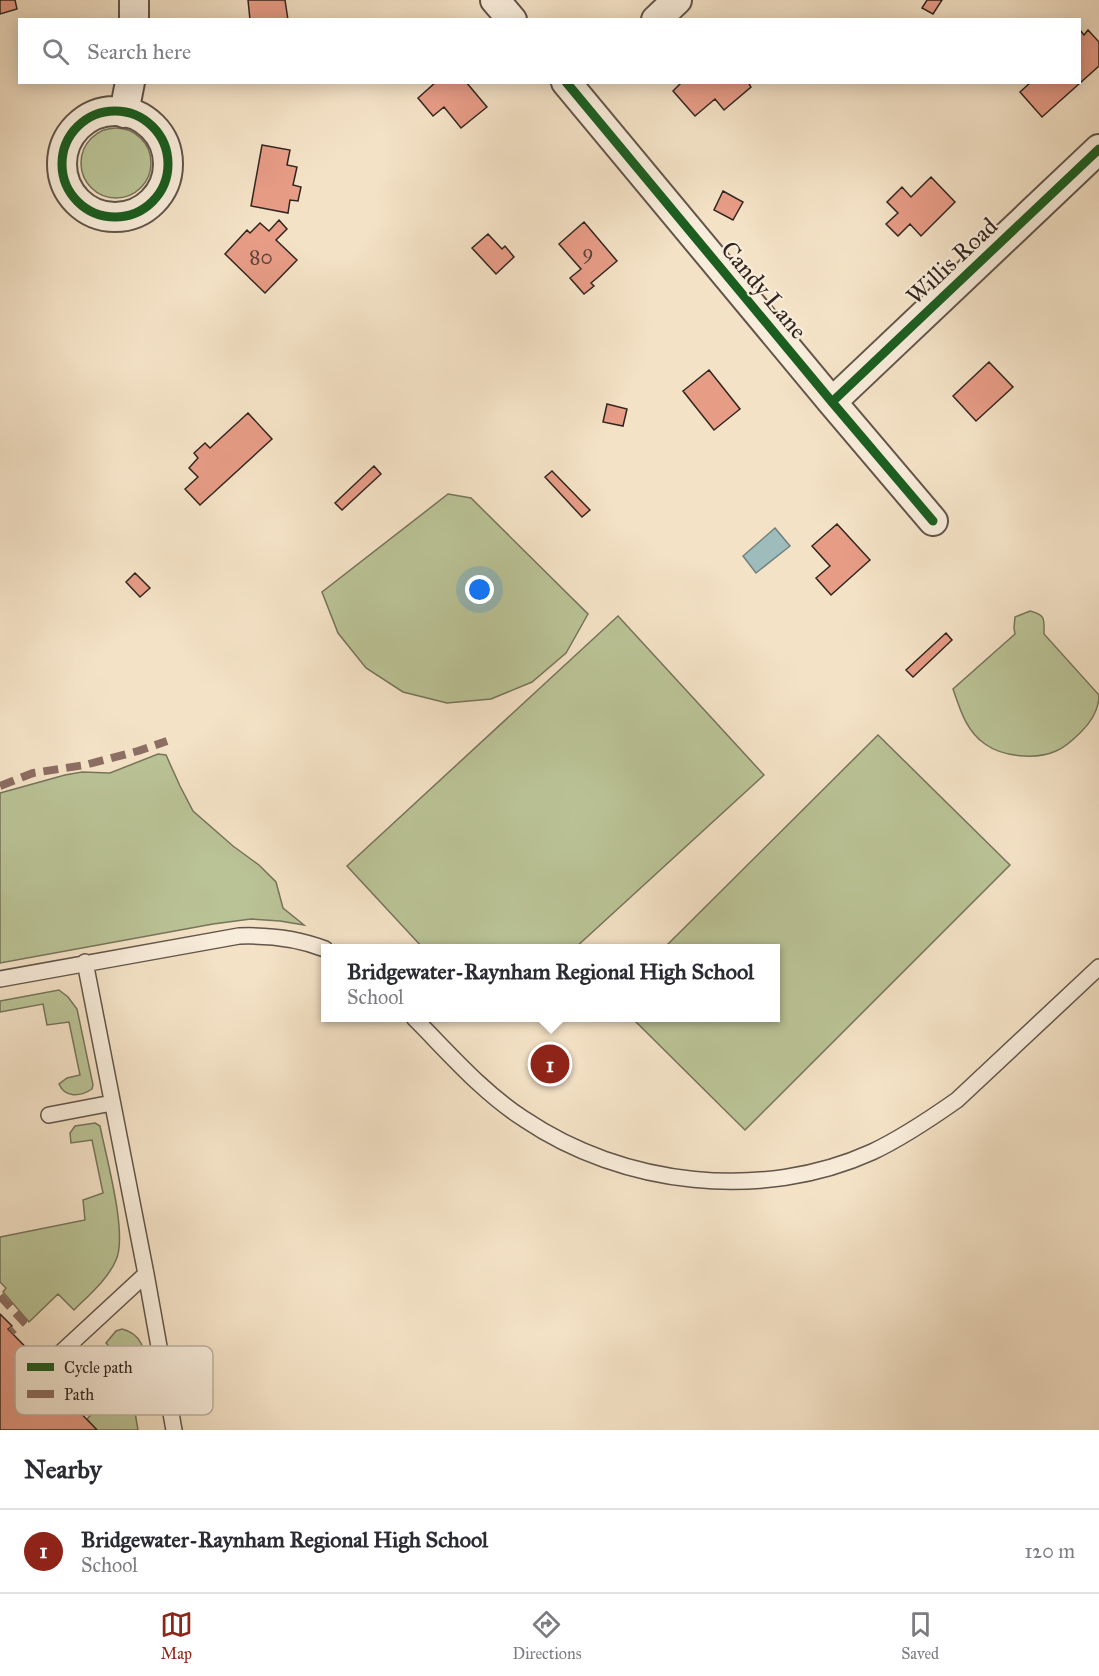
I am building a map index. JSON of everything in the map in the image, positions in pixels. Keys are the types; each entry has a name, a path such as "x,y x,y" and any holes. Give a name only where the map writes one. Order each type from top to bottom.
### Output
{"street":[{"path":"134,0 134,18"},
{"path":"495,0 510,18"},
{"path":"658,18 676,0"},
{"path":"124,113 130,84"},
{"name":"Candy Lane","path":"577,87 832,402 933,521"},
{"name":"Willis Road","path":"832,402 1099,149"}],"lane":[{"path":"0,979 239,936 265,935 289,938 321,948"},
{"path":"85,962 159,1346"},
{"path":"419,1022 488,1092 543,1132 570,1146 640,1171 672,1177 708,1180 770,1179 804,1174 838,1165 872,1152 933,1117 957,1100 1099,967"},
{"path":"49,1115 112,1103"},
{"path":"68,1346 146,1274"},
{"path":"171,1415 174,1430"}],"green space":[{"path":"116,128 129,131 141,138 148,150 151,163 148,176 141,188 129,195 116,198 103,195 91,188 84,176 81,163 84,150 91,138 103,131"},
{"path":"448,494 471,498 588,614 566,653 532,682 491,699 447,703 403,692 366,668 338,633 322,592"},
{"path":"1030,611 1041,616 1044,621 1044,634 1099,695 1098,705 1091,720 1073,740 1048,754 1020,756 1001,752 978,739 964,719 953,689 1015,634 1015,617"},
{"path":"618,616 764,775 579,944 419,944 347,866"},
{"path":"878,735 1010,865 745,1130 636,1022 780,1022 780,944 668,944"},
{"path":"158,754 166,755 193,811 259,865 276,882 283,908 304,925 251,919 0,963 0,793 65,775 82,772 110,773"},
{"path":"59,990 77,1009 93,1085 92,1089 83,1094 69,1094 59,1084 67,1078 80,1075 69,1022 47,1025 43,1004 0,1012 0,1001"},
{"path":"95,1123 100,1126 118,1214 119,1248 116,1260 103,1280 74,1310 58,1294 29,1322 3,1292 6,1288 0,1282 0,1237 85,1220 83,1200 103,1193 92,1140 71,1143 70,1133 75,1126"},
{"path":"122,1329 128,1331 138,1338 142,1346 109,1346 106,1343 116,1331"},
{"path":"91,1415 135,1415 138,1430 97,1430 87,1419"}],"water":[{"path":"775,528 790,546 756,573 743,556"}],"building":[{"path":"0,0 15,0 17,9 0,14"},
{"path":"248,0 285,0 288,18 250,18"},
{"path":"927,0 942,0 933,14 922,8"},
{"path":"1088,30 1099,42 1099,66 1081,82 1081,31 1084,35"},
{"path":"434,84 468,84 487,107 461,128 444,107 433,116 418,98"},
{"path":"680,84 749,84 751,87 724,110 715,99 695,116 673,91"},
{"path":"1029,84 1079,84 1042,117 1020,92"},
{"path":"262,145 290,150 287,165 297,167 293,185 301,187 298,201 290,200 288,213 251,206"},
{"path":"931,177 955,202 921,236 910,224 898,236 886,224 898,213 887,202 902,187 911,197"},
{"path":"723,191 743,202 733,220 714,210"},
{"path":"279,220 287,229 276,240 297,260 265,293 225,254 247,230 250,233 260,223 269,231"},
{"path":"584,222 617,261 591,283 594,286 584,294 570,278 581,269 559,244"},
{"path":"488,234 502,249 505,246 514,257 496,274 472,248"},
{"path":"989,362 1013,387 976,421 953,396"},
{"path":"709,370 740,409 714,430 683,391"},
{"path":"607,404 627,409 623,426 603,422"},
{"path":"248,413 272,439 200,505 185,489 198,477 189,468 198,458 194,453 205,443 210,448"},
{"path":"374,466 381,474 342,510 335,503"},
{"path":"552,471 590,510 582,517 545,477"},
{"path":"837,524 870,560 831,595 816,578 830,566 812,546"},
{"path":"135,573 150,588 140,597 126,582"},
{"path":"946,633 952,640 913,677 906,670"},
{"path":"0,1314 12,1326 8,1329 25,1346 15,1346 15,1415 83,1415 97,1430 0,1430"}],"marked path":[{"path":"0,786 33,773 85,765 167,741"},
{"path":"0,1296 23,1321 11,1332"}],"cycle path":[{"path":"568,84 933,521"},
{"path":"115,111 135,115 152,127 164,144 168,164 164,184 152,201 135,213 115,217 95,213 78,201 66,184 62,164 66,144 78,127 95,115 115,111"},
{"path":"832,402 1099,149"}],"place":[{"name":"Bridgewater-Raynham Regional High School","path":"550,1064"}]}
